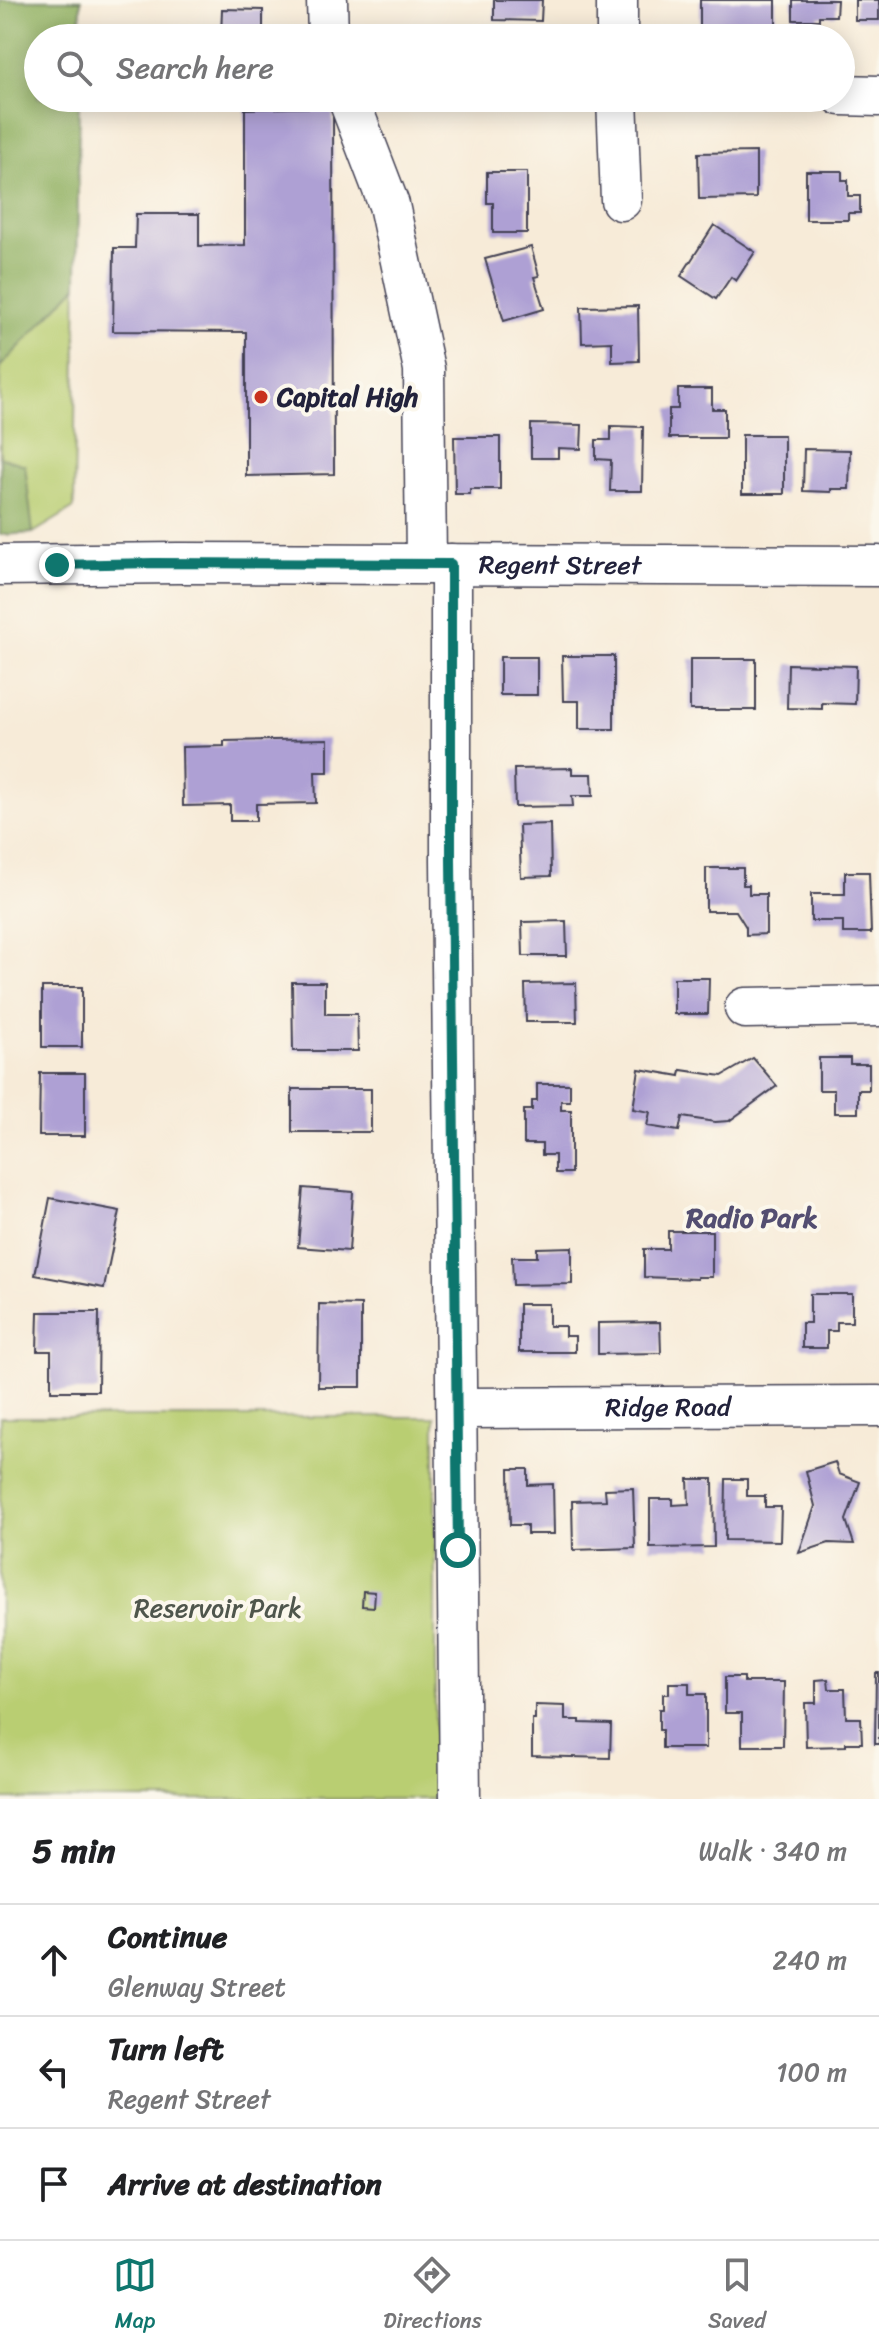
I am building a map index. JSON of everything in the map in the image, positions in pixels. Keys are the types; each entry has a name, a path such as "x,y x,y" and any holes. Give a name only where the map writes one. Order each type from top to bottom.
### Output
{"street":[{"path":"327,0 328,24"},
{"path":"617,0 617,24"},
{"path":"855,95 879,96"},
{"path":"353,112 389,205 424,369 438,563 451,860 460,1799"},
{"path":"618,112 621,200"},
{"name":"Regent Street","path":"0,565 438,563 879,566"},
{"path":"745,1008 879,1006"},
{"name":"Ridge Road","path":"458,1408 879,1406"}],"green space":[{"path":"0,0 81,0 80,24 24,24 24,112 79,112 74,508 33,533 0,535"},
{"path":"0,0 81,0 80,24 24,24 24,112 79,112 77,286 0,367"},
{"path":"0,457 25,465 33,533 0,535"},
{"name":"Reservoir Park","path":"0,1417 435,1417 435,1799 0,1799"}],"building":[{"path":"494,0 542,0 541,21 494,20"},
{"path":"700,0 776,0 776,24 700,24"},
{"path":"793,0 837,0 836,16 819,16 819,20 793,20"},
{"path":"855,0 879,0 879,20 855,20"},
{"path":"222,9 263,10 263,24 221,24"},
{"path":"245,112 333,112 334,474 246,476 246,332 113,331 114,248 135,248 136,214 199,214 199,246 245,245"},
{"path":"756,152 756,198 699,199 698,153"},
{"path":"806,171 842,171 842,180 848,180 848,196 860,196 860,213 848,213 848,220 806,220"},
{"path":"487,172 527,172 527,233 493,233 493,203 487,203"},
{"path":"714,225 755,252 736,281 731,277 716,299 681,276"},
{"path":"531,247 539,276 534,277 544,309 504,321 485,259"},
{"path":"638,306 639,361 612,362 612,342 582,343 581,307"},
{"path":"678,389 712,389 712,409 725,409 725,438 669,438 669,409 678,409"},
{"path":"531,424 582,425 581,449 558,448 558,458 531,458"},
{"path":"611,426 643,427 642,491 610,491 611,460 596,459 596,440 611,440"},
{"path":"742,435 784,435 784,494 742,494"},
{"path":"454,437 500,437 500,489 470,489 470,494 455,494"},
{"path":"804,449 850,450 849,489 803,491"},
{"path":"562,656 614,656 614,729 579,729 579,701 563,701"},
{"path":"500,657 537,657 537,695 500,695"},
{"path":"690,659 756,659 756,710 690,710"},
{"path":"788,664 856,666 855,704 822,703 822,709 787,708"},
{"path":"328,739 328,772 315,772 316,803 256,804 256,821 230,821 230,805 183,806 182,747 224,746 224,741"},
{"path":"572,768 572,774 592,774 593,796 572,796 573,806 515,807 514,769"},
{"path":"550,824 551,876 521,877 519,825"},
{"path":"706,868 743,868 743,885 749,885 749,894 766,894 766,934 746,935 746,927 736,911 706,911"},
{"path":"845,872 869,872 871,933 843,933 843,921 811,921 811,894 845,894"},
{"path":"566,921 567,956 523,956 522,922"},
{"path":"674,978 709,978 708,1014 674,1014"},
{"path":"292,982 325,982 325,1014 357,1014 358,1051 293,1051"},
{"path":"576,983 577,1022 526,1022 525,984"},
{"path":"42,987 82,987 82,1047 42,1047"},
{"path":"753,1058 777,1086 729,1121 682,1117 679,1131 647,1126 650,1112 633,1109 639,1069 680,1076 681,1070 722,1076"},
{"path":"819,1058 850,1058 850,1064 869,1064 869,1090 858,1090 858,1113 834,1113 834,1090 819,1090"},
{"path":"40,1073 85,1073 85,1136 39,1136"},
{"path":"537,1084 570,1084 570,1101 561,1101 561,1110 571,1110 571,1173 555,1173 555,1155 542,1155 542,1144 524,1144 524,1110 532,1110 532,1101 537,1101"},
{"path":"292,1089 371,1089 371,1132 292,1132"},
{"path":"303,1188 353,1192 349,1251 298,1247"},
{"path":"50,1198 120,1211 104,1288 35,1275"},
{"path":"668,1231 712,1231 712,1277 644,1277 644,1249 668,1249"},
{"path":"572,1247 572,1284 513,1285 512,1257 537,1257 537,1248"},
{"path":"810,1294 852,1294 852,1322 837,1322 837,1331 827,1331 827,1348 802,1348 802,1323 810,1323"},
{"path":"319,1304 361,1305 361,1387 318,1387"},
{"path":"519,1304 549,1304 549,1326 565,1326 565,1336 575,1336 575,1352 519,1352"},
{"path":"38,1312 99,1312 98,1391 51,1391 51,1351 37,1351"},
{"path":"660,1322 661,1353 598,1354 598,1323"},
{"path":"835,1462 839,1474 860,1482 846,1520 854,1544 829,1543 799,1553 815,1506 806,1471"},
{"path":"509,1469 528,1469 528,1485 553,1484 554,1534 527,1534 527,1525 510,1525"},
{"path":"688,1479 713,1479 714,1547 650,1548 650,1499 673,1499 673,1505 689,1504"},
{"path":"726,1479 747,1479 747,1496 765,1496 765,1507 781,1507 780,1541 725,1540"},
{"path":"633,1488 635,1548 573,1550 572,1501 606,1500 605,1489"},
{"path":"363,1591 375,1592 374,1607 362,1606"},
{"path":"876,1673 879,1673 879,1744 875,1744"},
{"path":"725,1677 744,1677 744,1682 784,1682 783,1746 742,1746 742,1713 725,1713"},
{"path":"828,1679 829,1689 845,1689 846,1718 861,1718 862,1743 806,1747 805,1703 816,1703 816,1680"},
{"path":"669,1683 689,1683 689,1694 706,1694 706,1748 662,1748 659,1709 663,1709 663,1694 669,1694"},
{"path":"535,1705 565,1706 565,1720 611,1724 610,1758 532,1756"}],"place":[{"name":"Capital High","path":"261,397"}],"district":[{"name":"Radio Park","path":"752,1217"}],"route":[{"path":"57,565 451,564 458,1550"}]}
